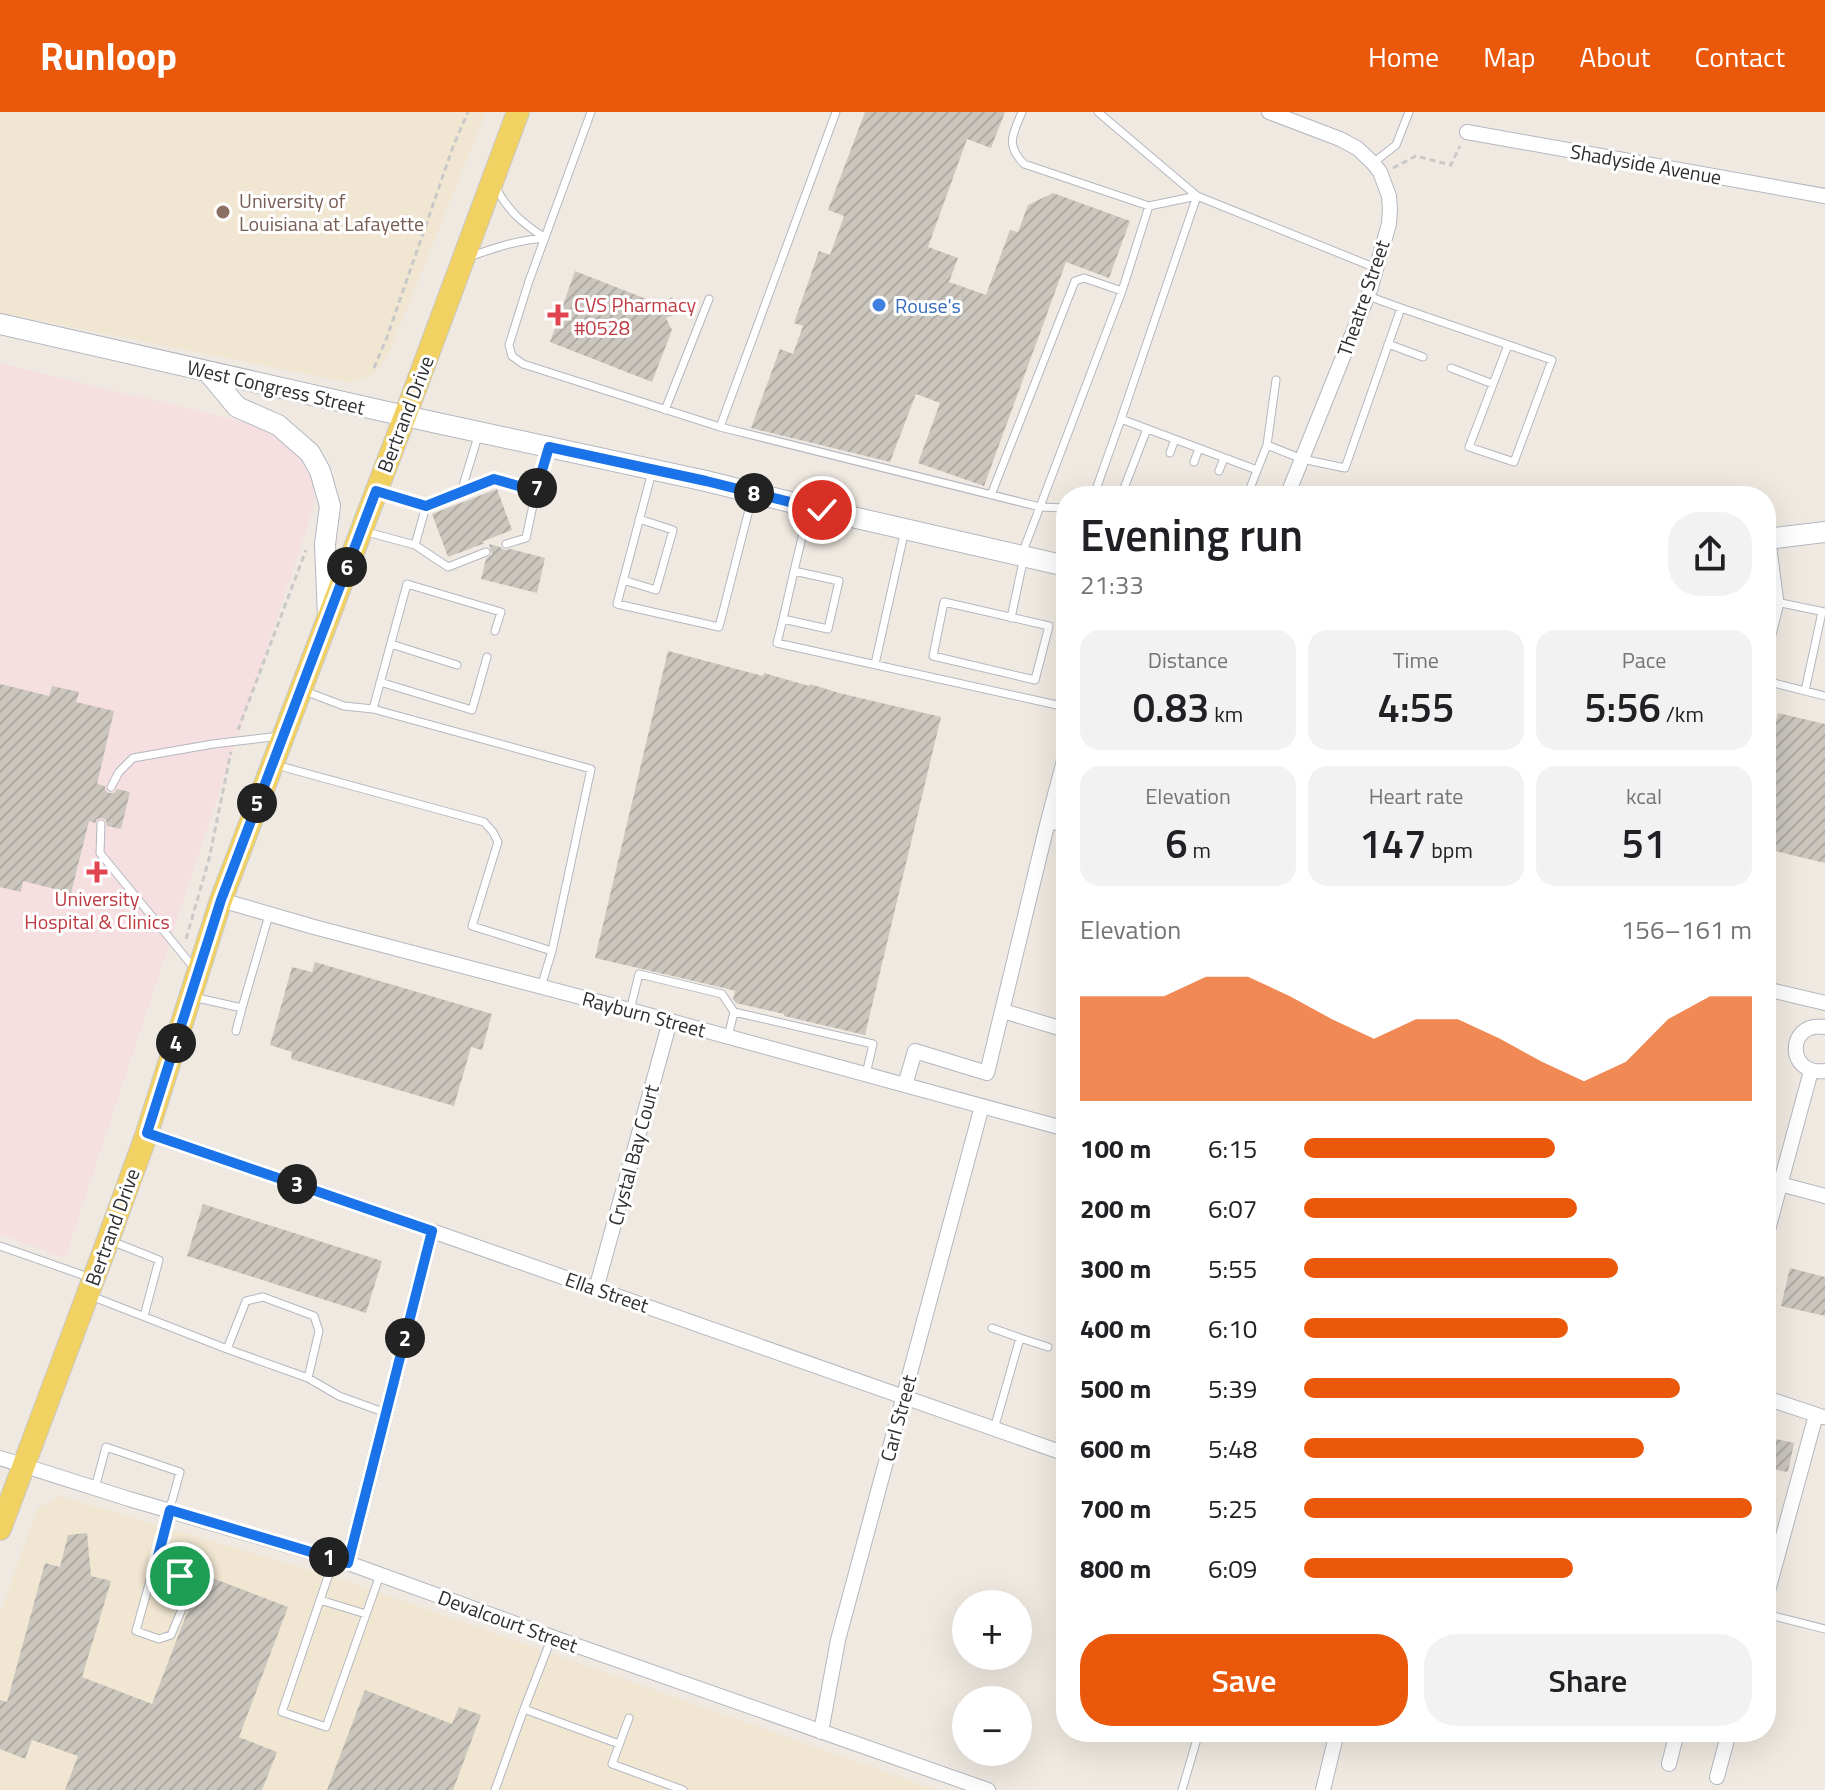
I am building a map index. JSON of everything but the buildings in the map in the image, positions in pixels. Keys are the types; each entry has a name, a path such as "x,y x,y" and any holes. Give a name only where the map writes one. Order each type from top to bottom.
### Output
{"main road":[{"name":"Bertrand Drive","path":"0,1529 147,1133 221,900 518,112"},
{"name":"West Congress Street","path":"0,324 653,469 1056,564"},
{"path":"208,372 237,407 278,425 310,453 320,471 330,506 325,544 328,617"},
{"path":"1776,538 1825,532"}],"street":[{"path":"1269,112 1340,139 1357,148 1377,169"},
{"name":"Shadyside Avenue","path":"1467,132 1825,196"},
{"name":"Theatre Street","path":"1291,486 1368,296 1389,224 1389,196 1377,169"},
{"path":"905,1085 915,1051 987,1073 1056,791"},
{"path":"1048,821 1056,823"},
{"name":"Rayburn Street","path":"221,900 1056,1126"},
{"path":"1776,991 1825,1003"},
{"path":"1003,1011 1056,1027"},
{"name":"Crystal Bay Court","path":"596,1289 670,1021"},
{"path":"1776,1198 1818,1071 1804,1067 1796,1055 1797,1040 1807,1028 1824,1024"},
{"name":"Carl Street","path":"821,1732 838,1640 982,1106"},
{"name":"Ella Street","path":"147,1133 1056,1451"},
{"path":"1780,1184 1825,1196"},
{"path":"341,1561 386,1413 432,1231"},
{"path":"1776,1401 1820,1416 1776,1564"},
{"name":"Devalcourt Street","path":"0,1458 341,1561 988,1790"},
{"path":"1323,1790 1335,1742"},
{"path":"1669,1764 1674,1742"},
{"path":"1717,1777 1726,1742"}],"lane":[{"path":"591,112 529,281 509,345 512,356 523,364 720,427 1040,507 1056,508"},
{"path":"720,427 836,112"},
{"path":"1022,112 1012,138 1014,154 1024,164 1149,206 1197,196"},
{"path":"1098,112 1197,196 1376,268"},
{"path":"1377,169 1396,145 1409,112"},
{"path":"492,181 504,204 520,221 545,238"},
{"path":"1098,486 1197,196"},
{"path":"1011,618 1023,556 1122,291 1149,206"},
{"path":"463,259 504,245 545,238"},
{"path":"991,495 1075,281 1084,278 1122,291"},
{"path":"1368,296 1552,360 1514,462 1469,447 1508,345"},
{"path":"665,410 709,299"},
{"path":"1267,445 1302,459 1345,468 1401,308"},
{"path":"1388,344 1423,357"},
{"path":"1451,368 1493,384"},
{"path":"1251,486 1267,445 1276,380"},
{"path":"1121,419 1257,470"},
{"path":"1125,486 1147,429"},
{"path":"461,492 479,432"},
{"path":"1170,453 1175,439"},
{"path":"506,544 526,538 549,447"},
{"path":"1194,462 1199,448"},
{"path":"1219,471 1224,458"},
{"path":"653,469 617,604 719,627 753,492"},
{"path":"376,491 426,506 494,479 536,491"},
{"path":"474,487 478,497"},
{"path":"444,498 448,508"},
{"path":"415,545 426,506"},
{"path":"810,506 777,643 1056,705"},
{"path":"623,580 656,590 673,530 639,519"},
{"path":"875,664 905,529"},
{"path":"361,530 415,545 448,567 465,556 486,552"},
{"path":"783,619 828,629 831,617 839,581 794,571"},
{"path":"1776,580 1780,603 1776,619"},
{"path":"373,709 407,584 501,612 495,631"},
{"path":"944,602 1011,618 1049,626 1035,680 933,656 944,602"},
{"path":"1776,602 1824,612 1805,691"},
{"path":"391,644 457,665"},
{"path":"380,682 472,710 487,657"},
{"path":"1776,684 1825,696"},
{"path":"300,689 344,706 373,709 591,769 552,951 541,987"},
{"path":"111,787 119,772 133,758 283,736"},
{"path":"272,764 484,822 498,842 472,926 552,951"},
{"path":"101,824 100,853 198,973"},
{"path":"236,1031 269,914"},
{"path":"630,1010 639,974 722,994 734,1012 873,1044 866,1074"},
{"path":"190,996 242,1008"},
{"path":"728,1037 734,1012"},
{"path":"108,1240 159,1260 144,1316"},
{"path":"0,1246 90,1286 144,1316 308,1378 339,1396 386,1413"},
{"path":"227,1349 246,1301 263,1297 314,1316 319,1331 308,1378"},
{"path":"992,1328 1048,1347"},
{"path":"994,1429 1020,1338"},
{"path":"95,1488 106,1447 180,1472 136,1631 159,1639 171,1635 187,1597 180,1576 155,1568"},
{"path":"341,1561 320,1600 282,1712 326,1727 380,1575"},
{"path":"320,1600 366,1614"},
{"path":"1776,1617 1825,1629"},
{"path":"495,1790 552,1637"},
{"path":"524,1709 619,1744"},
{"path":"629,1718 612,1764 663,1787 683,1790"},
{"path":"1182,1790 1196,1742"}],"path":[{"path":"374,368 468,112"},
{"path":"1377,169 1416,156 1451,165 1467,132"},
{"path":"182,954 209,859 234,741 306,549"}],"shaded area":[{"name":"University of Louisiana at Lafayette","path":"0,112 486,112 388,355 374,374 351,383 0,313"},
{"name":"University Hospital & Clinics","path":"0,363 259,426 284,441 304,462 315,485 313,510 65,1258 0,1234"},
{"path":"60,1496 347,1581 936,1790 0,1790 0,1614 37,1509"}],"place":[{"name":"University of Louisiana at Lafayette","path":"223,212"},
{"name":"Rouse's","path":"879,305"},
{"name":"CVS Pharmacy #0528","path":"558,315"},
{"name":"University Hospital & Clinics","path":"97,872"}],"route":[{"path":"180,1576 155,1568 170,1510 348,1563 432,1231 147,1133 221,900 376,491 426,506 494,479 536,491 549,447 822,510"}]}
